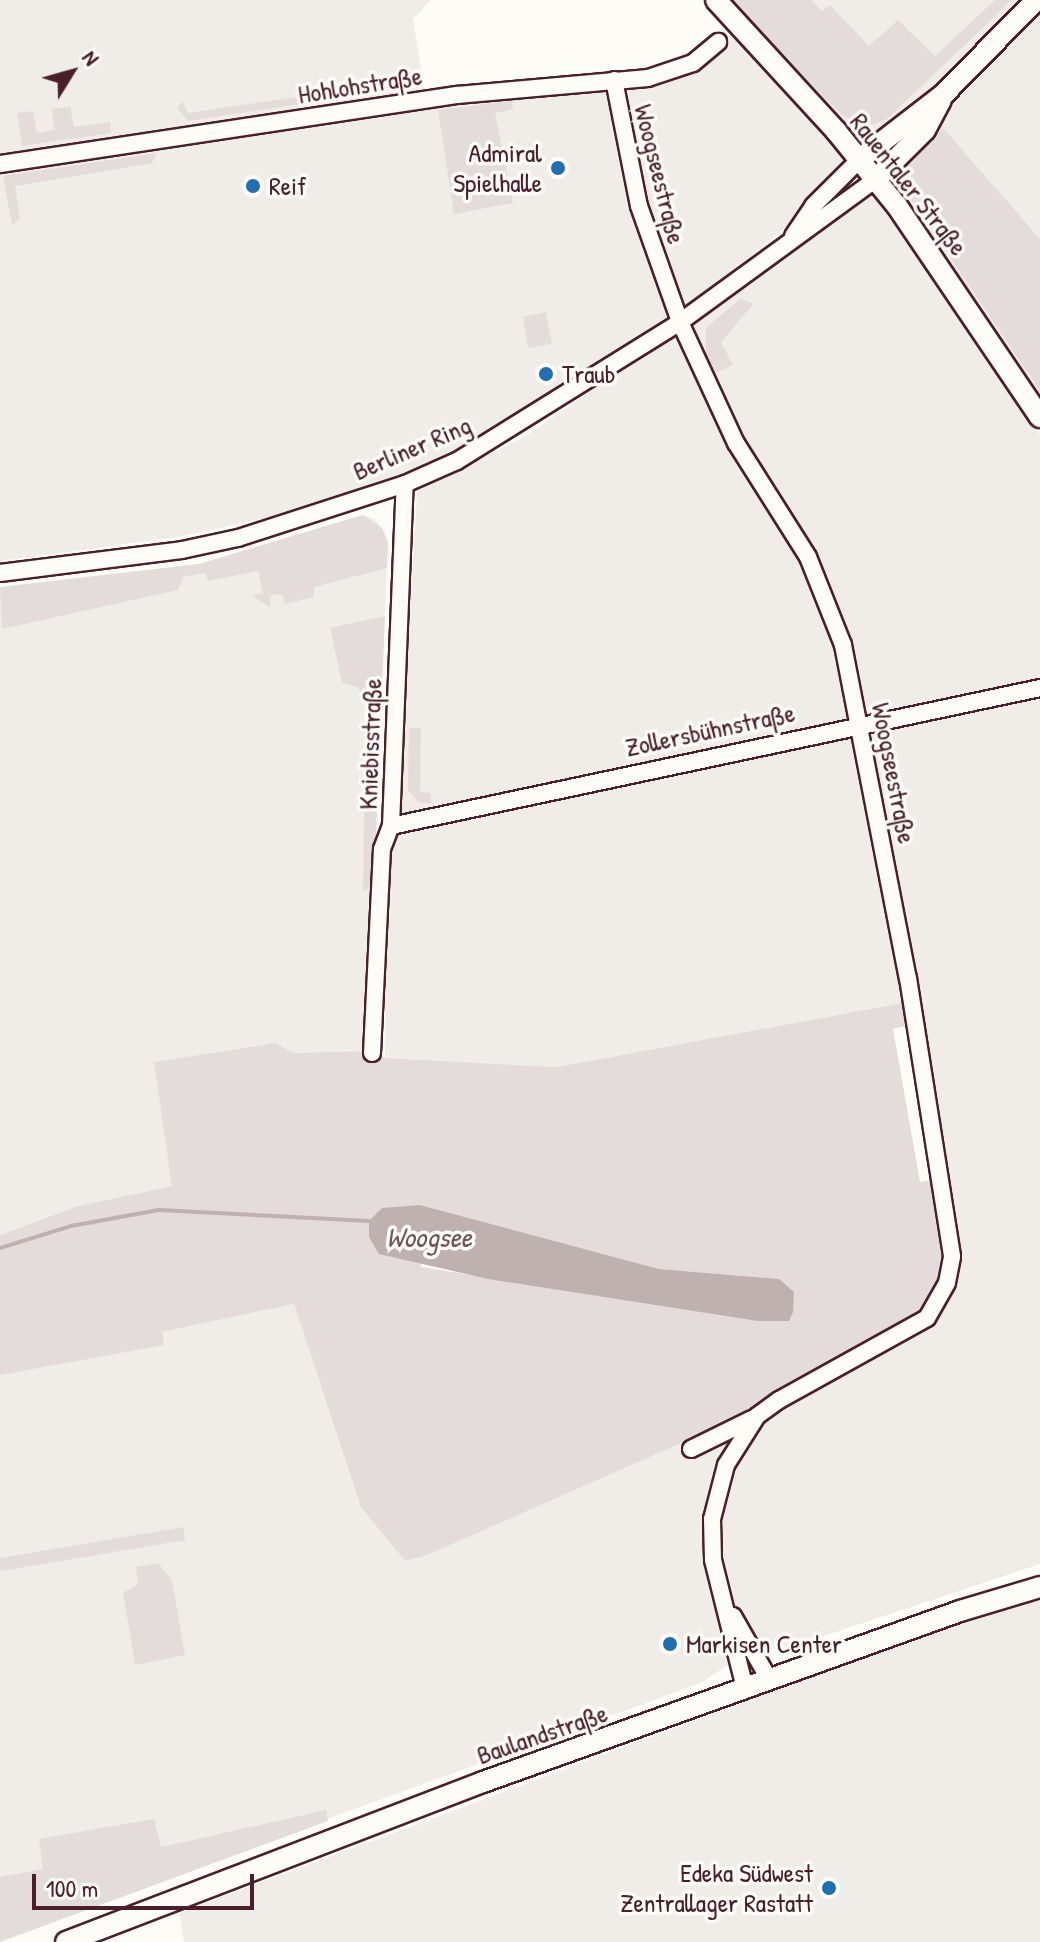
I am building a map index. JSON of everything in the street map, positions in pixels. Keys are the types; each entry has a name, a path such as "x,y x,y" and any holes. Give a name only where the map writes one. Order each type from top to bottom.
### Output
{"street":[{"name":"Rauentaler Straße","path":"716,0 876,179 950,278 1040,417"},
{"name":"Berliner Ring","path":"789,240 813,206 860,159 945,93 1036,0"},
{"name":"Hohlohstraße","path":"0,164 457,95 676,72 718,42"},
{"name":"Woogseestraße","path":"614,80 639,206 680,322 736,443 808,557 831,605 861,723 952,1257 947,1283 927,1318 757,1416 691,1449"},
{"name":"Berliner Ring","path":"0,573 182,550 293,522 405,484 506,435 680,322 876,179 925,130 945,93"},
{"name":"Kniebisstraße","path":"372,1053 382,849 391,826 405,484"},
{"name":"Zollersbühnstraße","path":"391,826 861,723 1040,688"},
{"name":"Woogseestraße","path":"745,1688 728,1608 713,1560 712,1519 726,1465 757,1416"},
{"name":"Baulandstraße","path":"66,1942 769,1679 1040,1587"},
{"name":"Woogseestraße","path":"728,1608 769,1679"}],"shaded area":[{"path":"0,0 431,0 413,19 426,102 646,81 710,54 735,29 859,169 672,318 502,431 423,470 292,512 183,536 0,561"},
{"path":"717,0 1029,0 867,162"},
{"path":"728,0 812,0 822,11 830,5 869,46 898,20 935,56 995,0 1012,0 887,119 864,128 840,113"},
{"path":"1040,9 1040,411 875,171"},
{"path":"358,88 359,95 188,121 177,108 182,101 188,113"},
{"path":"512,101 513,109 495,113 513,203 454,214 438,110"},
{"path":"70,107 74,127 110,122 111,133 22,146 17,113 33,111 37,133 54,130 52,109"},
{"path":"943,128 1040,239 1040,391 906,192 905,170"},
{"path":"157,153 152,163 15,186 20,219 12,225 3,176"},
{"path":"865,176 989,352 1040,435 1040,682 865,718 850,650 744,446 689,327"},
{"path":"741,298 753,304 721,342 733,365 716,373 706,354 706,328"},
{"path":"546,312 552,344 528,348 523,317"},
{"path":"677,331 738,457 825,601 854,728 1040,693 1040,1564 797,1645 777,1647 726,1666 701,1683 239,1851 0,1903 0,1354 161,1332 294,1304 361,1506 405,1561 779,1400 943,1293 933,1180 902,1003 557,1067 385,1058 386,852 398,833 417,491 526,436"},
{"path":"363,515 375,519 388,542 365,1051 293,1053 276,1043 154,1062 173,1186 78,1206 0,1235 0,587 199,564"},
{"path":"363,515 382,528 388,542 387,568 314,587 314,597 285,604 282,594 270,596 270,607 252,596 263,593 258,571 208,581 205,573 184,577 178,590 2,629 0,587 199,564"},
{"path":"385,616 374,885 363,891 366,699 357,687 342,683 330,628"},
{"path":"409,728 421,728 420,792 431,793 431,804 419,802 408,790"},
{"path":"902,1003 906,1026 893,1029 920,1182 933,1180 943,1293 927,1318 779,1400 427,1555 405,1561 361,1507 294,1304 162,1332 164,1345 0,1375 0,1235 78,1206 172,1186 154,1062 276,1043 293,1053 365,1051 385,1058 557,1067","holes":["420,1205 659,1269 778,1279 688,1309 421,1267"]},
{"path":"183,1527 185,1540 0,1571 0,1558"},
{"path":"158,1563 172,1580 185,1655 135,1665 123,1593 138,1584 136,1567"},
{"path":"1040,1600 1040,1942 184,1942 179,1913 965,1620"},
{"path":"326,1810 328,1821 0,1942 0,1877 43,1869 39,1839 154,1819 161,1847"}],"water":[{"name":"Woogsee","path":"420,1205 659,1269 779,1279 794,1292 793,1312 789,1321 758,1321 488,1279 379,1254 369,1237 369,1221 382,1208"}],"waterway":[{"path":"0,1248 71,1226 159,1210 369,1221"}],"place":[{"name":"Admiral Spielhalle","path":"558,168"},
{"name":"Reif","path":"253,186"},
{"name":"Traub","path":"546,374"},
{"name":"Markisen Center","path":"670,1644"},
{"name":"Edeka Südwest Zentrallager Rastatt","path":"829,1888"}]}
